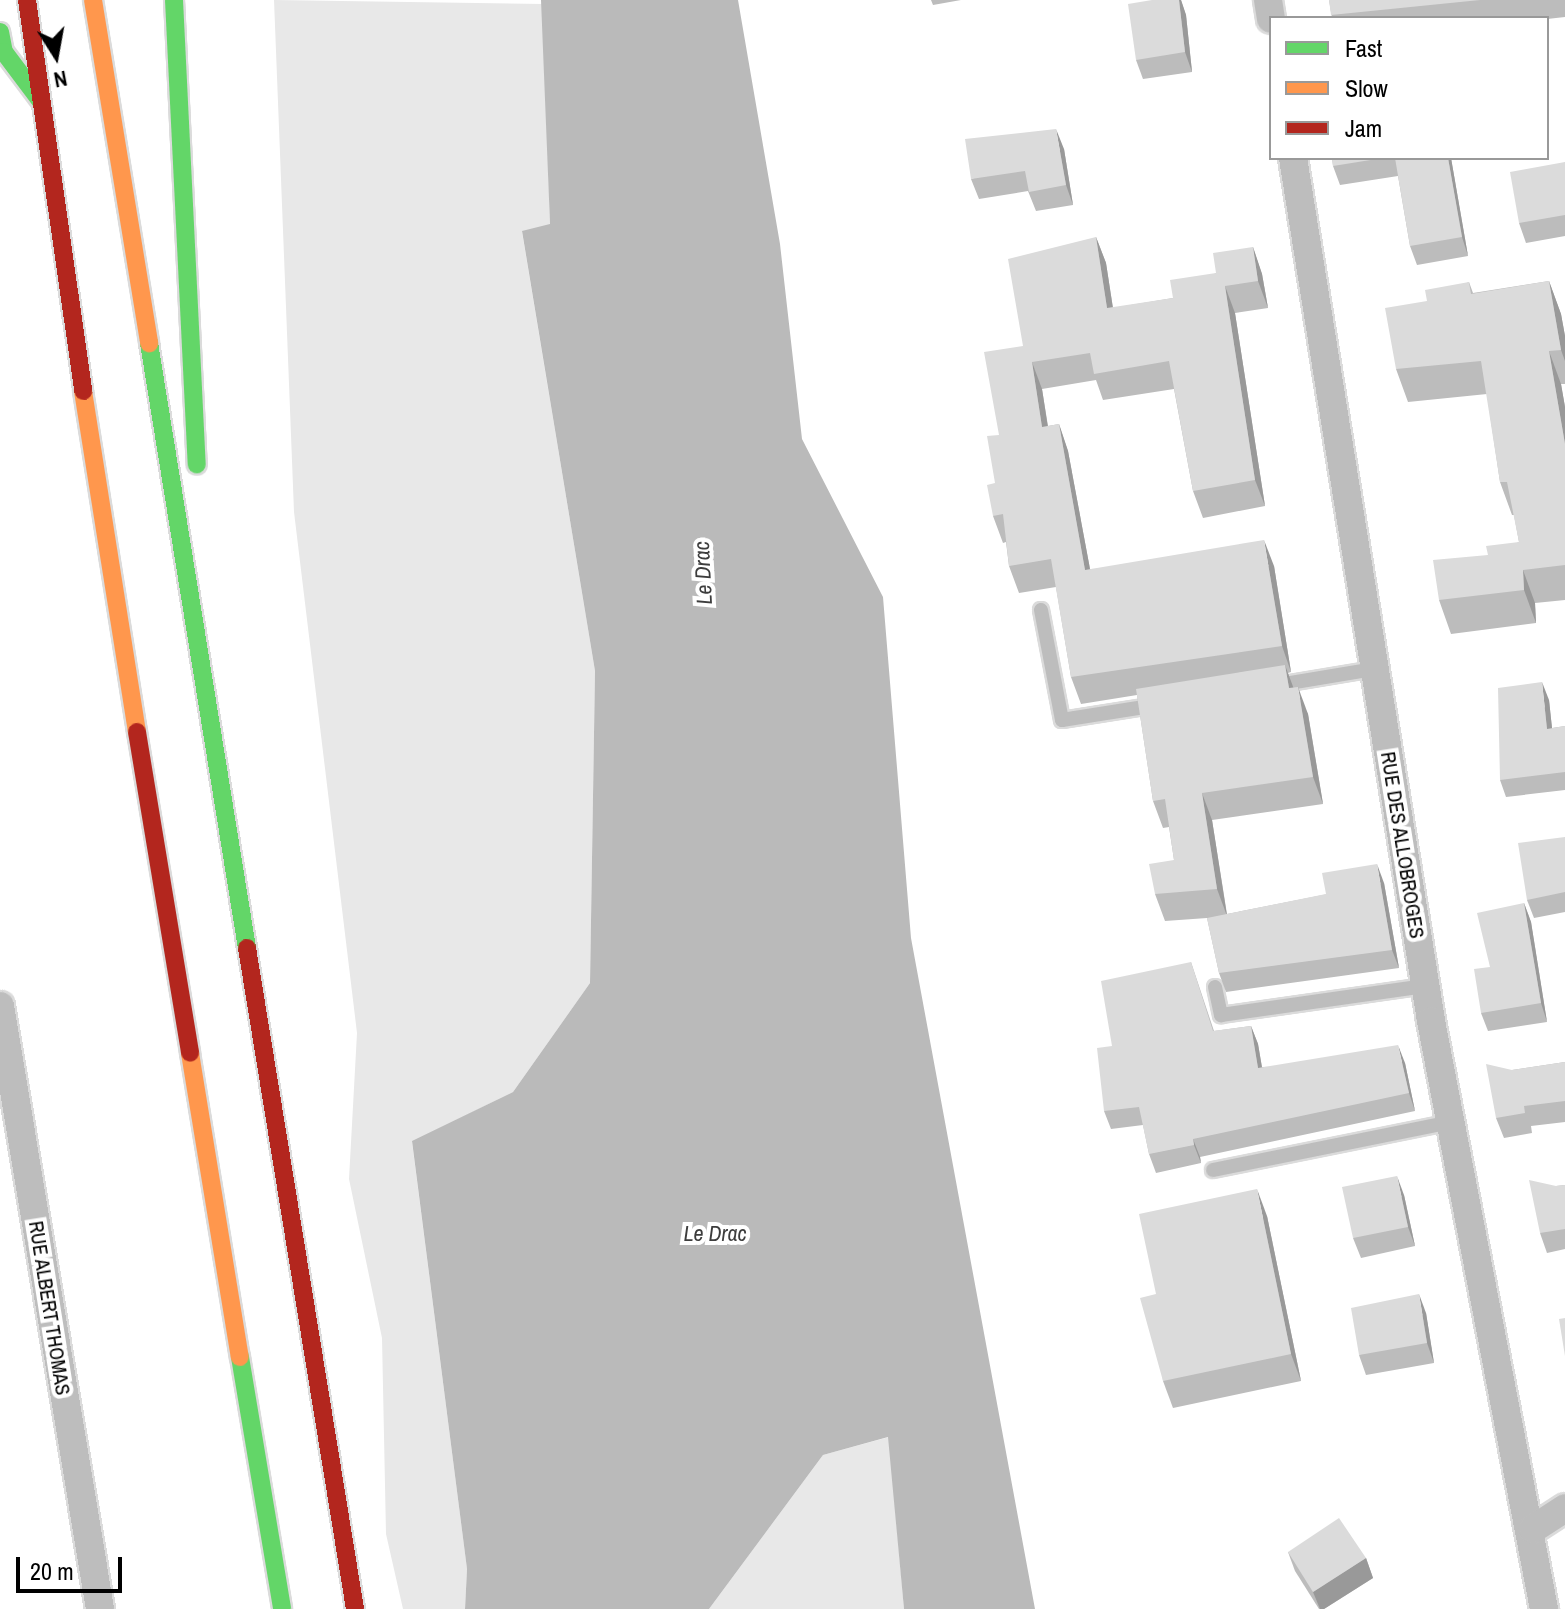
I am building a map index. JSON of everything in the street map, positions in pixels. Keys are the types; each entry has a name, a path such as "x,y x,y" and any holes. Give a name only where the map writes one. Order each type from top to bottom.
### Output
{"highway":[{"path":"27,0 99,509 282,1609"},
{"path":"93,0 217,729 355,1609"},
{"path":"174,0 179,213 198,479"},
{"path":"0,32 4,52 44,105"},
{"path":"203,542 217,729"}],"street":[{"name":"RUE DES ALLOBROGES","path":"1293,160 1425,986 1533,1529 1544,1609"},
{"name":"RUE ALBERT THOMAS","path":"0,1006 100,1609"},
{"path":"1533,1529 1565,1508"}],"lane":[{"path":"1041,610 1062,720 1170,703"},
{"path":"1248,690 1374,669"},
{"path":"1215,987 1221,1015 1425,986"},
{"path":"1213,1170 1451,1122"}],"shaded area":[{"path":"274,0 543,4 550,225 522,232 595,671 590,983 513,1092 412,1142 467,1569 465,1609 403,1609 386,1534 382,1338 349,1179 357,1033 294,512"},
{"path":"889,1437 904,1609 709,1609 823,1455"}],"water":[{"name":"Le Drac","path":"541,0 738,0 780,244 802,439 883,597 911,938 1035,1609 904,1609 888,1437 823,1455 709,1609 465,1609 467,1569 412,1141 513,1092 590,983 595,671 522,231 550,224"}],"building":[{"path":"1179,0 1185,52 1136,60 1128,4"},
{"path":"1329,0 1480,0 1331,15"},
{"path":"1056,129 1066,185 1029,192 1025,171 971,179 965,139"},
{"path":"1332,160 1370,160 1333,166"},
{"path":"1395,160 1448,160 1462,237 1410,246"},
{"path":"1565,162 1565,215 1519,223 1510,172"},
{"path":"1096,237 1107,308 1173,298 1170,280 1216,273 1213,253 1253,247 1258,281 1225,286 1255,480 1193,491 1169,361 1094,374 1090,353 1032,362 1042,427 1059,424 1085,570 1264,540 1282,646 1071,677 1051,559 1009,566 1003,514 993,516 987,485 995,483 987,436 999,435 984,352 1023,346 1008,259"},
{"path":"1549,281 1561,350 1549,351 1565,444 1565,565 1523,570 1524,590 1439,600 1433,560 1488,555 1486,546 1519,542 1507,482 1500,482 1481,361 1396,369 1385,308 1427,301 1425,290 1469,282 1471,294"},
{"path":"1285,665 1289,688 1298,687 1313,777 1202,793 1217,889 1155,894 1149,864 1174,860 1165,799 1153,801 1136,689"},
{"path":"1542,682 1547,729 1565,726 1565,772 1500,780 1498,688"},
{"path":"1565,837 1565,892 1527,900 1518,843"},
{"path":"1377,864 1392,950 1219,973 1207,918 1326,894 1322,873"},
{"path":"1524,903 1541,1003 1481,1013 1474,969 1490,967 1477,913"},
{"path":"1191,962 1213,1031 1251,1026 1258,1068 1398,1045 1409,1093 1193,1139 1194,1145 1149,1154 1139,1107 1104,1111 1097,1048 1112,1046 1101,981"},
{"path":"1565,1062 1565,1101 1524,1106 1525,1113 1496,1118 1486,1064 1512,1070"},
{"path":"1397,1176 1408,1227 1353,1238 1342,1187"},
{"path":"1529,1180 1565,1185 1565,1229 1540,1233"},
{"path":"1257,1189 1291,1354 1163,1381 1140,1298 1156,1294 1139,1214"},
{"path":"1419,1294 1427,1343 1359,1355 1351,1308"},
{"path":"1565,1318 1565,1356 1559,1319"},
{"path":"1339,1518 1366,1558 1313,1592 1288,1552"}],"traffic: fast":[{"path":"174,0 197,464"},
{"path":"0,32 4,52 40,100"},
{"path":"149,343 247,948"},
{"path":"240,1357 282,1609"}],"traffic: slow":[{"path":"93,0 149,343"},
{"path":"83,391 137,732"},
{"path":"190,1053 240,1357"}],"traffic: jam":[{"path":"27,0 83,391"},
{"path":"137,732 190,1053"},
{"path":"247,948 355,1609"}]}
